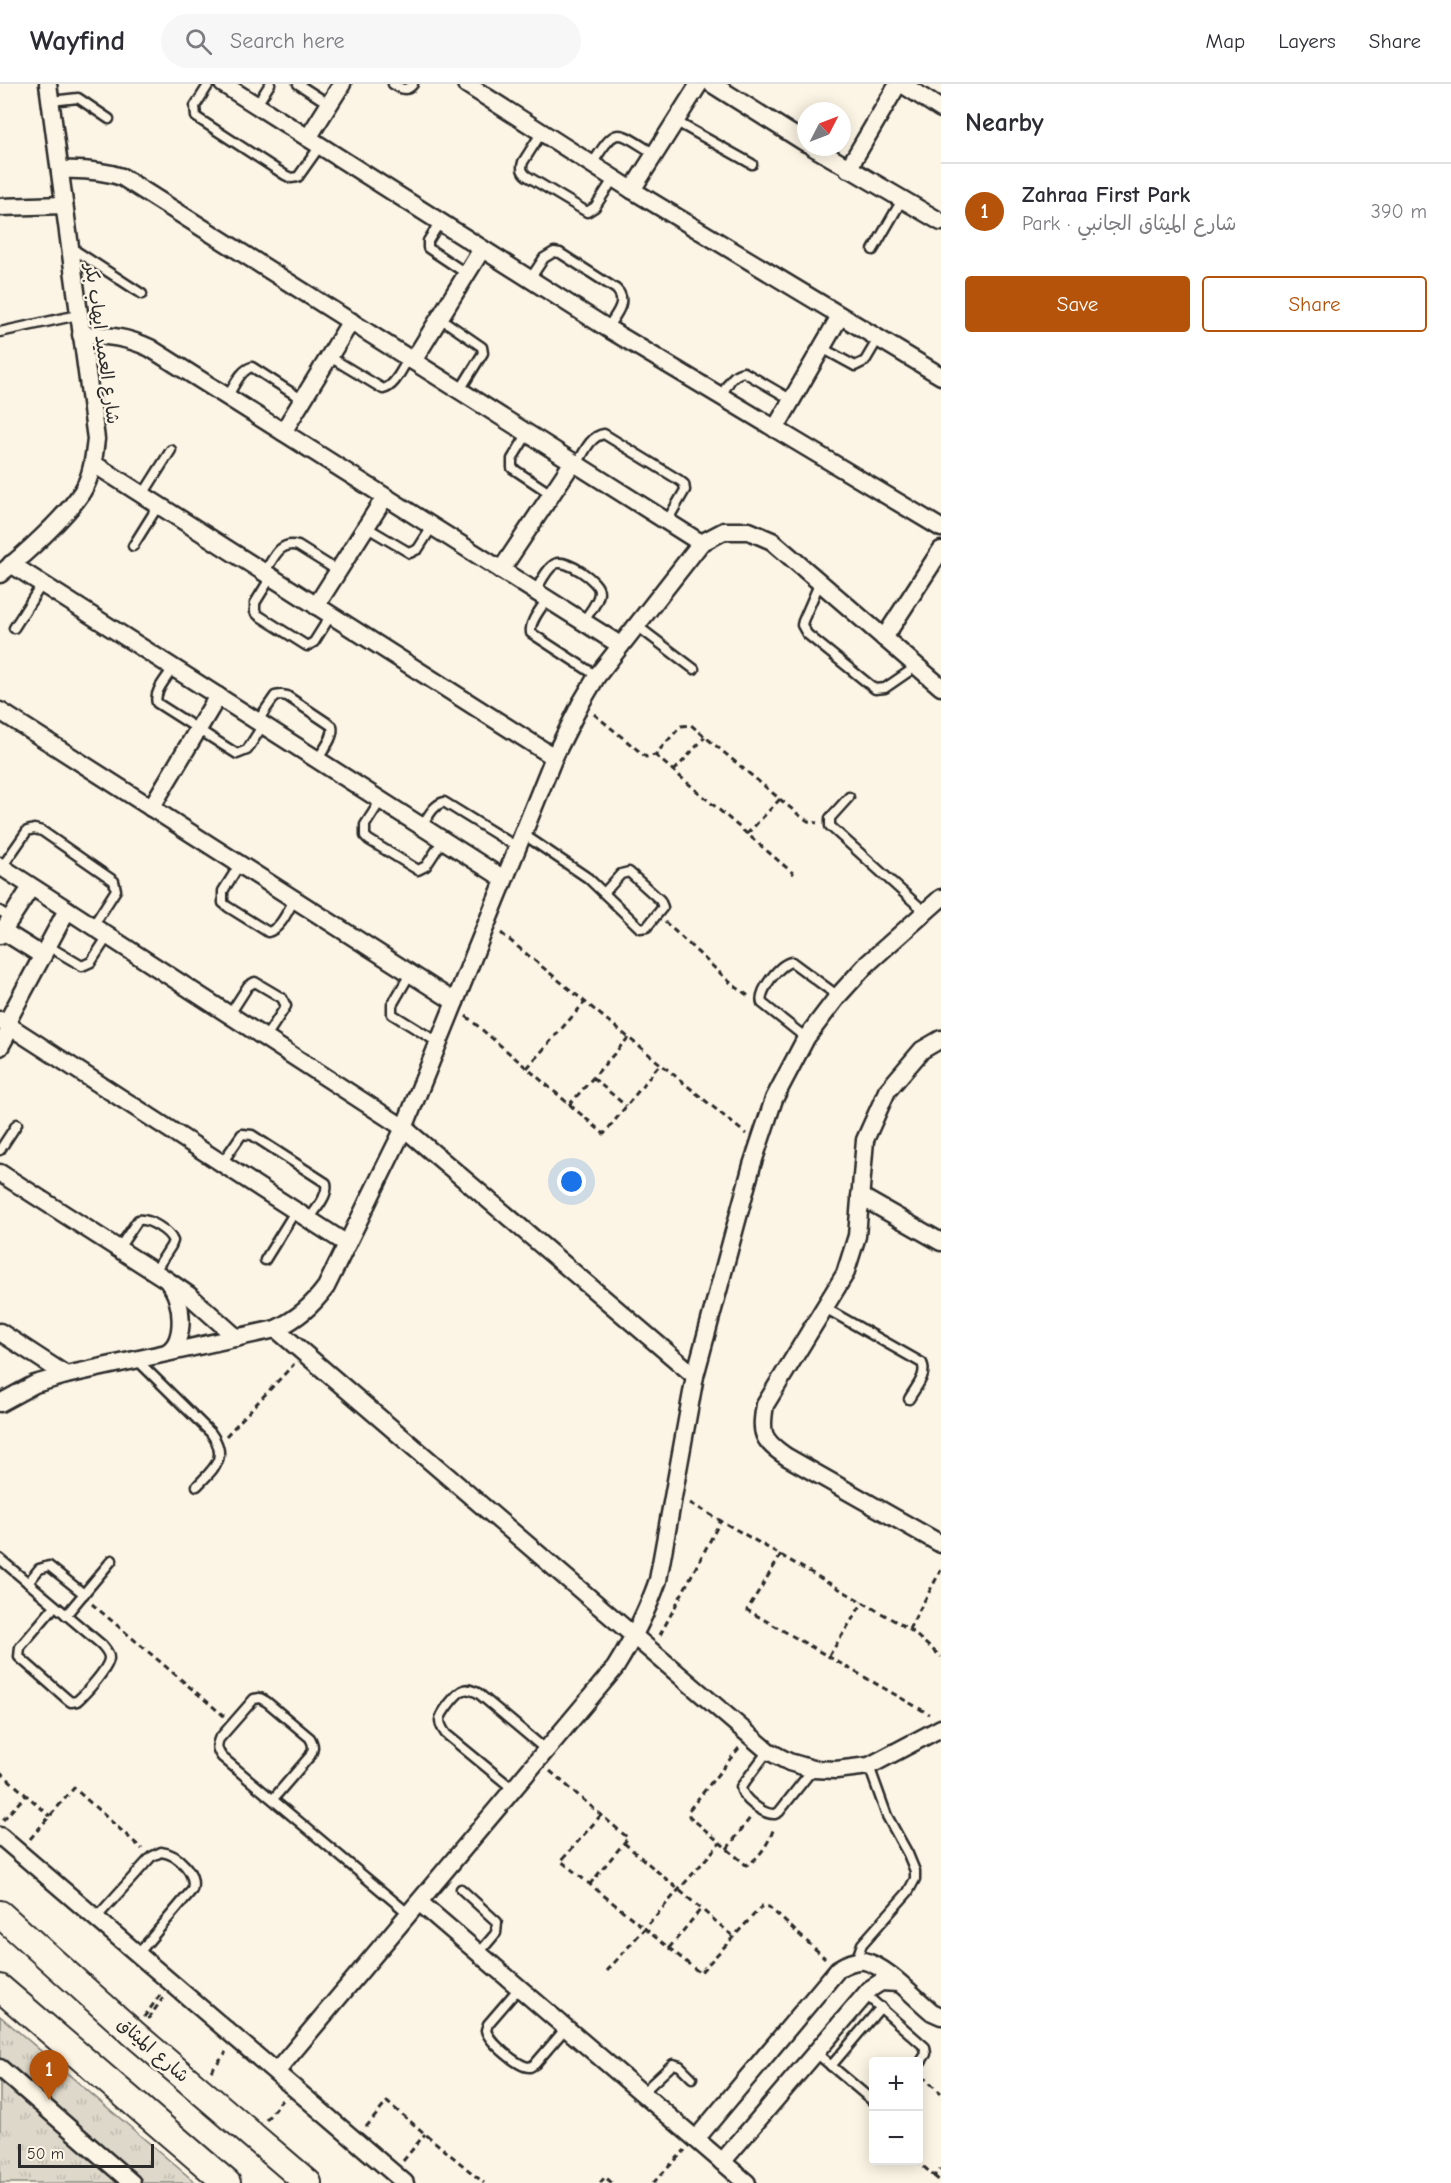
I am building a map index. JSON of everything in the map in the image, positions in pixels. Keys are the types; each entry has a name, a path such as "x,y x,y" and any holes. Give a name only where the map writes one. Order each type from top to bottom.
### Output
{"main road":[{"name":"شارع الميثاق","path":"4,1923 308,2183"},
{"path":"0,1988 227,2183"}],"street":[{"path":"223,84 607,328 941,528"},
{"path":"314,142 329,104 342,84"},
{"path":"466,84 632,190 941,376"},
{"path":"632,190 699,84"},
{"path":"712,84 797,137"},
{"path":"848,169 900,84 941,109"},
{"name":"شارع العميد ايهاب بكر","path":"6,569 64,514 83,492 94,464 96,439 50,92"},
{"path":"827,156 941,222"},
{"path":"60,170 104,171 122,177 701,543"},
{"path":"0,207 64,205"},
{"path":"411,359 440,318 482,249"},
{"path":"775,429 840,316"},
{"path":"283,432 351,321"},
{"path":"81,335 110,335 131,339 150,348 620,645"},
{"path":"501,570 575,463"},
{"path":"94,464 554,757"},
{"path":"316,606 385,497"},
{"path":"2,1398 35,1384 66,1375 276,1329 296,1319 313,1305 326,1287 404,1128 554,757 581,703 597,676 635,625 701,543 724,531 749,531 772,541 941,687"},
{"path":"884,638 941,550"},
{"path":"6,569 42,584 504,879"},
{"path":"151,808 218,696"},
{"path":"0,711 454,1004"},
{"path":"1,866 404,1128 695,1376"},
{"path":"31,886 3,924 45,951"},
{"path":"276,2072 615,1668 634,1637 648,1609 658,1580 695,1376 759,1145 774,1100 806,1038 837,996 867,964 941,898"},
{"path":"0,1047 6,1024 67,910"},
{"path":"6,1024 347,1244"},
{"path":"941,1039 922,1050 887,1091 865,1140 857,1236 845,1274 765,1405 761,1425 769,1445 941,1544"},
{"path":"0,1173 160,1275 206,1310 237,1338"},
{"path":"860,1196 941,1242"},
{"path":"160,1275 172,1287 180,1310 177,1344 173,1350 166,1353"},
{"path":"276,1329 768,1751 789,1762 813,1769 836,1770 869,1766 936,1722"},
{"path":"0,1332 66,1375"},
{"path":"0,1836 399,2178"},
{"path":"414,1908 479,1953 747,2183"},
{"path":"696,2139 838,1969 856,1961 867,1962 880,1968 932,2012 941,2016"},
{"path":"722,2162 865,1994 881,1982 898,1983"},
{"path":"0,2068 132,2183"}],"lane":[{"path":"209,84 195,106 195,117 285,175 291,178 298,177 314,142"},
{"path":"256,106 270,84"},
{"path":"298,84 329,104"},
{"path":"393,84 403,90 409,89 413,84"},
{"path":"50,92 78,98 109,119"},
{"path":"675,121 752,164"},
{"path":"542,132 523,162 521,167 523,172 582,211 592,211 614,178"},
{"path":"592,164 607,141 618,134 654,154"},
{"path":"873,250 902,200"},
{"path":"440,222 428,241 428,249 467,274"},
{"path":"70,247 142,294"},
{"path":"530,279 544,258 554,252 560,253 616,289 622,299 621,305 607,328"},
{"path":"0,332 78,315"},
{"path":"440,318 482,347 483,353 460,390"},
{"path":"822,348 855,366 865,361 878,339"},
{"path":"330,357 383,389 389,388 411,359"},
{"path":"227,397 243,371 252,367 303,400"},
{"path":"721,397 732,378 737,373 744,372 792,400"},
{"path":"528,434 512,459 512,468 551,495"},
{"path":"575,463 593,439 604,434 660,467 684,484 685,490 667,521"},
{"path":"142,496 171,450"},
{"path":"133,546 158,506"},
{"path":"366,527 410,553 418,549 432,527"},
{"path":"331,615 314,642 307,645 258,615 254,608 278,550 284,545 298,546 338,571"},
{"path":"583,622 597,600 599,587 595,581 577,570 561,562 554,564 530,628 531,633 597,676"},
{"path":"820,582 803,621 802,626 807,634 875,689 885,688 917,666"},
{"path":"14,628 42,584"},
{"path":"635,625 694,669"},
{"path":"173,668 155,699 157,704 197,730 237,754 247,750 271,700 281,694 332,726 333,731 317,760"},
{"path":"849,797 828,822 832,829 924,911"},
{"path":"381,800 364,830 369,840 378,846 418,870 426,866 443,840"},
{"path":"422,826 438,803 444,802 520,840 588,878 640,928 647,927 663,907 663,903 629,872 621,874 604,892"},
{"path":"1,866 27,831 34,829 42,831 114,881 116,890 91,962 82,966 45,951"},
{"path":"240,864 223,891 223,903 268,932 278,926 294,900"},
{"path":"806,1038 762,1003 760,998 762,992 786,962 792,962 837,996"},
{"path":"410,974 392,1005 392,1014 438,1043"},
{"path":"230,1014 248,986 255,982 282,998 286,1006 265,1038"},
{"path":"0,1150 17,1124"},
{"path":"222,1163 242,1134 252,1135 326,1183 325,1194 302,1215 265,1260"},
{"path":"119,1248 138,1220 147,1220 172,1236 173,1241 160,1275"},
{"path":"825,1308 922,1363 925,1368 924,1374 909,1399"},
{"path":"137,1359 212,1433 219,1443 220,1456 215,1467 197,1486"},
{"path":"0,1559 28,1583 56,1606 102,1645 107,1651 109,1659 107,1666 80,1698 71,1702 19,1657 20,1647 56,1606"},
{"path":"66,1615 112,1560"},
{"path":"28,1583 39,1569 49,1566 83,1595"},
{"path":"513,1789 446,1734 440,1721 441,1714 463,1690 471,1689 478,1693 541,1755"},
{"path":"273,1799 310,1756 313,1744 310,1738 261,1698 254,1699 248,1703 219,1739 218,1751 273,1799 414,1908"},
{"path":"768,1751 741,1787 744,1796 766,1814 775,1814 813,1769"},
{"path":"856,1961 862,1944 908,1892 915,1879 915,1871 887,1816 869,1766"},
{"path":"96,1918 151,1857 161,1852 172,1855 193,1876 192,1890 138,1954"},
{"path":"460,1889 497,1922 496,1933 479,1953"},
{"path":"519,1988 488,2024 486,2030 490,2040 520,2066 531,2067 535,2064 566,2028"},
{"path":"865,1994 925,2047 926,2054 923,2058"},
{"path":"831,2066 881,2007"},
{"path":"815,2052 869,2099"},
{"path":"642,2093 673,2064 680,2066 692,2078"}],"path":[{"path":"581,703 642,755 649,757 655,755 684,724 691,725 808,821 828,822"},
{"path":"673,771 705,737"},
{"path":"655,755 794,874"},
{"path":"747,834 780,799"},
{"path":"657,915 741,992 762,1003"},
{"path":"488,922 759,1145"},
{"path":"526,1068 585,1002"},
{"path":"454,1004 604,1134 660,1064"},
{"path":"569,1105 628,1038"},
{"path":"593,1078 626,1107"},
{"path":"219,1443 304,1353"},
{"path":"673,1493 909,1629 941,1658"},
{"path":"651,1652 721,1520"},
{"path":"781,1555 747,1610 829,1656 936,1722"},
{"path":"909,1629 941,1570"},
{"path":"83,1595 232,1723"},
{"path":"829,1656 863,1602"},
{"path":"749,1735 688,1813 744,1863 751,1863 773,1833 775,1814"},
{"path":"541,1755 601,1815 628,1838 590,1884"},
{"path":"0,1772 50,1816"},
{"path":"19,1852 74,1788 151,1857"},
{"path":"0,1824 26,1795"},
{"path":"727,1849 758,1807"},
{"path":"601,1815 561,1861 700,1973 762,1906 769,1906 838,1969"},
{"path":"607,1971 720,1843"},
{"path":"624,1844 733,1936"},
{"path":"669,1948 701,1909"},
{"path":"220,2060 226,2053"},
{"path":"923,2077 941,2092"},
{"path":"276,2108 282,2100"},
{"path":"355,2140 387,2102 484,2183"},
{"path":"399,2178 425,2134"},
{"path":"653,2183 696,2139"},
{"path":"922,2165 941,2182"},
{"path":"934,2176 941,2169"},
{"path":"600,2183 605,2177 612,2183"}],"green space":[{"path":"0,2016 196,2183 0,2183"}],"place":[{"name":"Zahraa First Park","path":"49,2100"}]}
